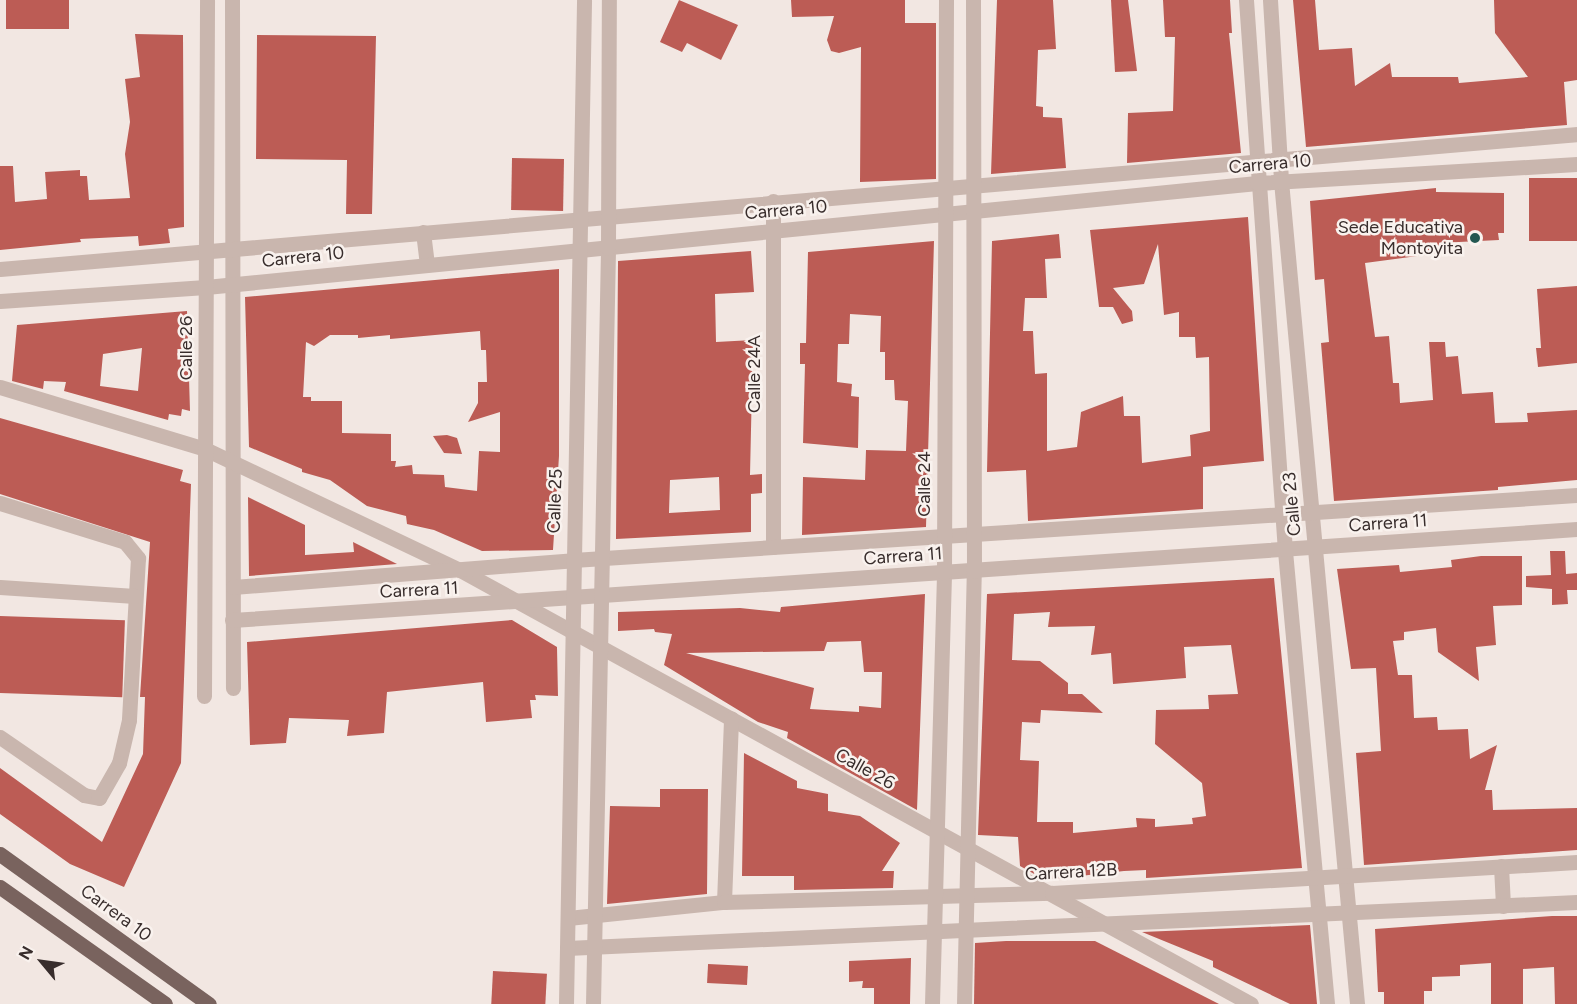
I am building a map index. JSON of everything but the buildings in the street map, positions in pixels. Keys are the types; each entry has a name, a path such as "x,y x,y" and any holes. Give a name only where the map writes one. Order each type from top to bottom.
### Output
{"main road":[{"name":"Carrera 10","path":"0,854 209,1004"},
{"path":"0,887 165,1004"}],"street":[{"name":"Calle 26","path":"204,696 207,0"},
{"path":"232,0 232,688"},
{"name":"Calle 25","path":"566,1004 572,599 582,250 580,218 584,0"},
{"path":"593,1004 599,559 608,248 609,0"},
{"name":"Calle 24","path":"932,1004 944,573 946,0"},
{"path":"964,1004 974,571 973,0"},
{"name":"Calle 23","path":"1246,0 1257,183 1285,513 1285,551 1327,1004"},
{"name":"Calle 23","path":"1270,0 1281,182 1357,1004"},
{"name":"Carrera 10","path":"0,269 1280,157 1577,134"},
{"name":"Carrera 10","path":"0,302 206,287 608,248 774,229 973,214 1257,183 1577,164"},
{"name":"Calle 24A","path":"773,201 773,547"},
{"path":"423,232 427,265"},
{"name":"Carrera 11","path":"0,387 206,449 460,570"},
{"name":"Carrera 11","path":"233,587 573,560 1577,495"},
{"path":"0,503 125,542 138,558 129,720 119,764 99,798 84,795 0,737"},
{"name":"Carrera 11","path":"232,620 522,604 1577,529"},
{"name":"Calle 26","path":"460,570 1251,1004"},
{"path":"0,587 135,596"},
{"path":"724,902 731,718"},
{"name":"Carrera 12B","path":"568,918 724,902 1052,893 1577,862"},
{"path":"1502,866 1503,906"},
{"path":"567,948 1103,921 1318,915 1577,902"}],"place":[{"name":"Sede Educativa Montoyita","path":"1475,238"}]}
